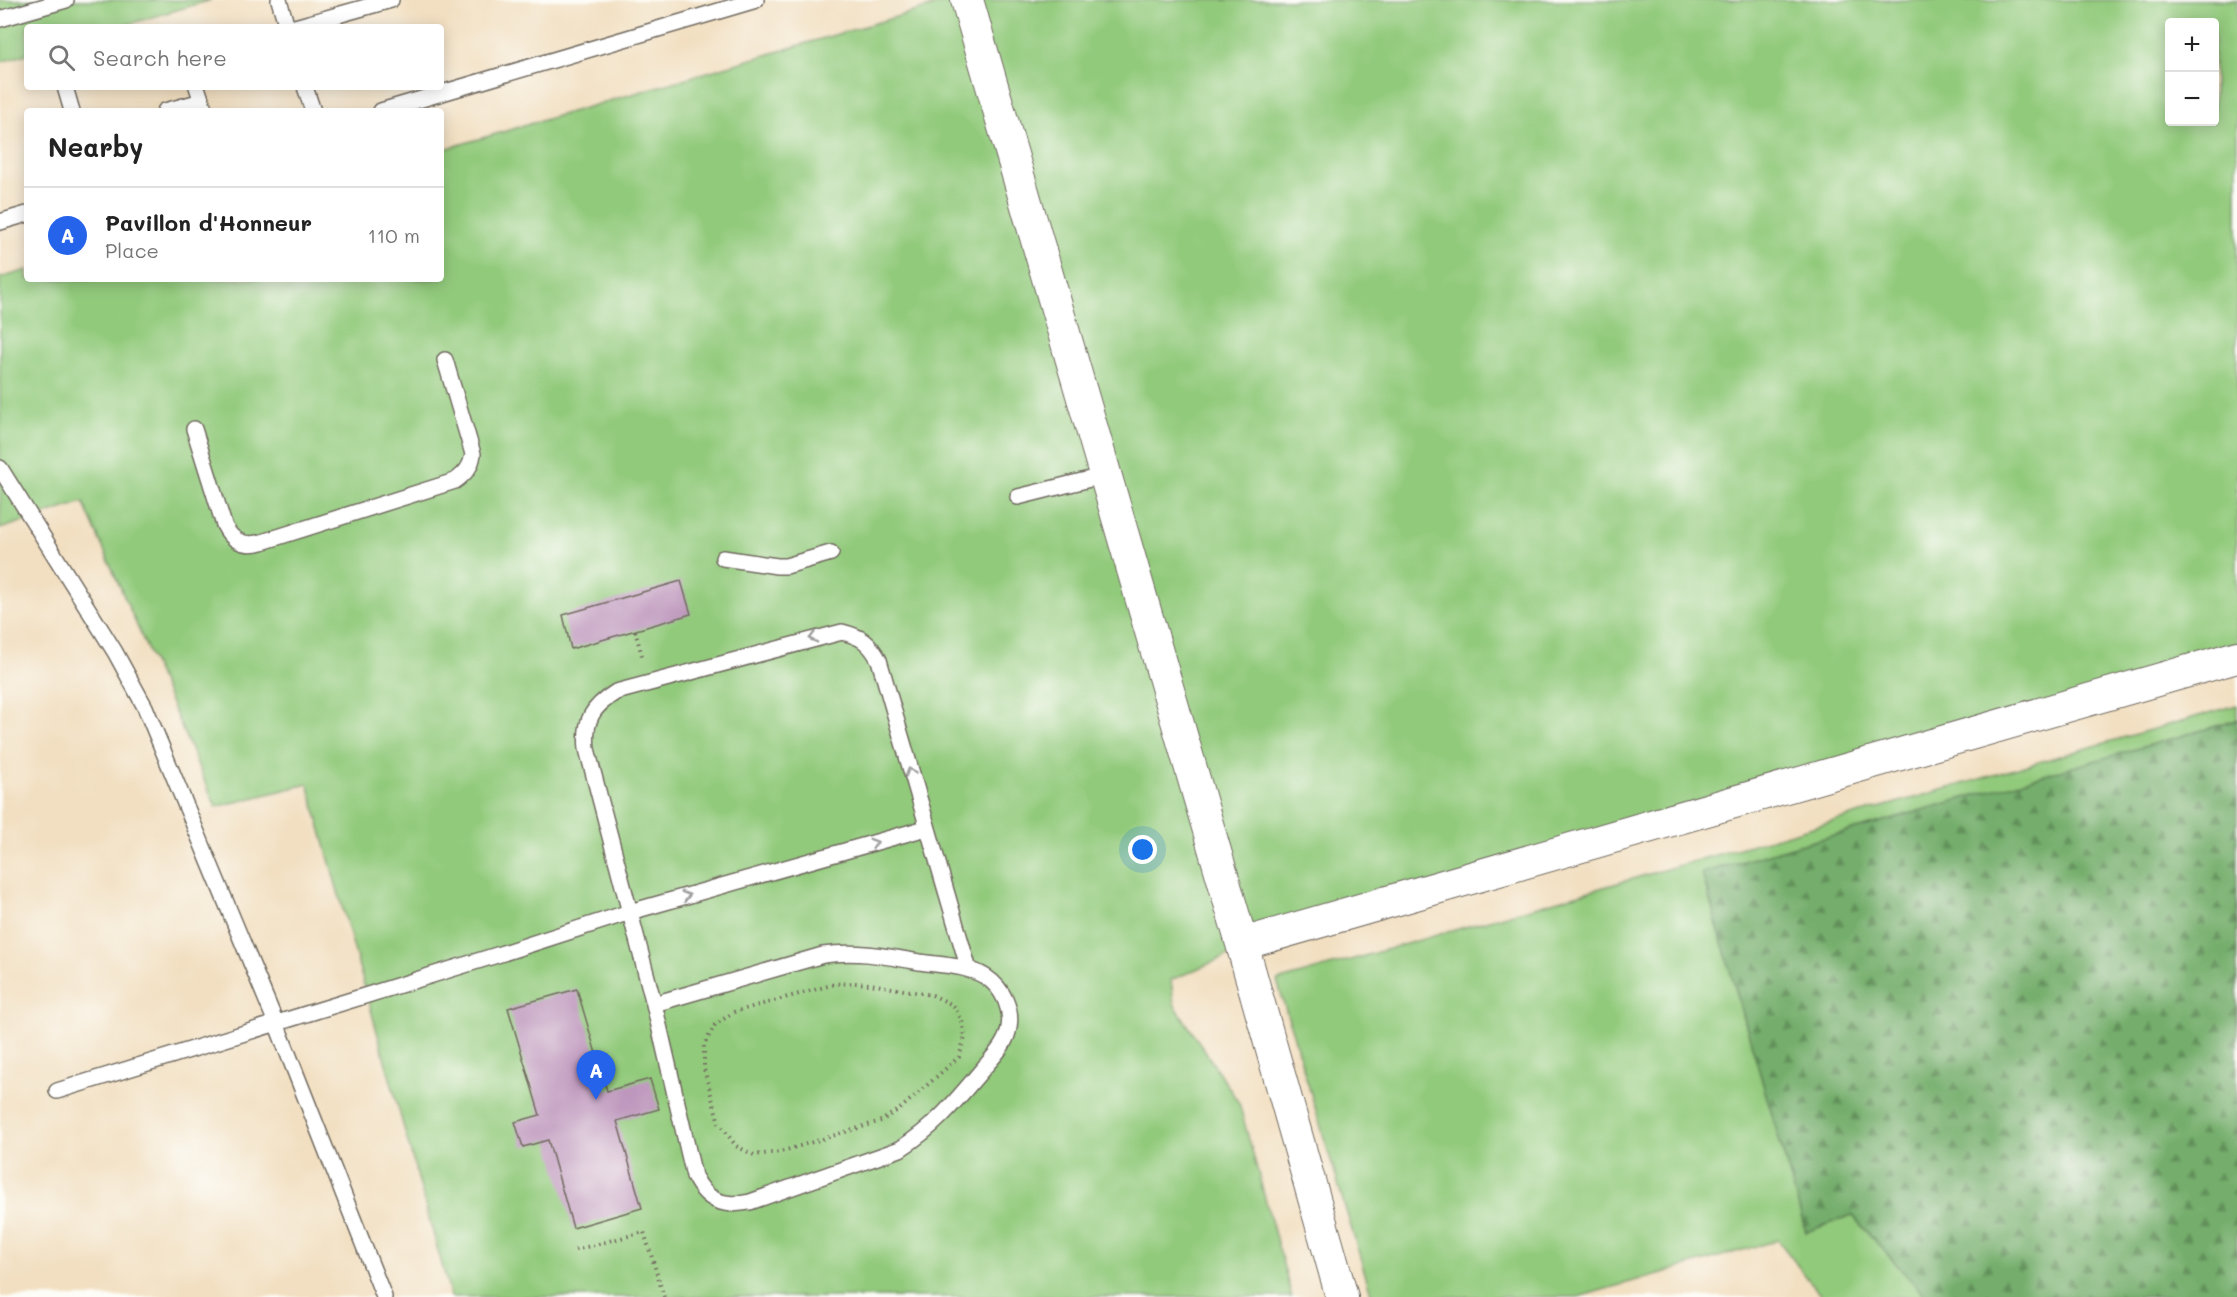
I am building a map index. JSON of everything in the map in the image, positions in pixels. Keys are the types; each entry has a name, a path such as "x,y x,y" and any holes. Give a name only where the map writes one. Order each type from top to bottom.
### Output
{"street":[{"path":"967,0 1242,944 1342,1297"},
{"path":"1242,944 2237,657"}],"lane":[{"path":"0,18 66,0"},
{"path":"279,0 286,24"},
{"path":"306,24 391,0"},
{"path":"391,108 756,0"},
{"path":"66,90 71,108"},
{"path":"306,90 312,108"},
{"path":"175,108 201,100"},
{"path":"0,222 24,215"},
{"path":"194,429 229,535 238,542 250,545 262,542 455,481 465,474 471,465 473,454 446,360"},
{"path":"0,468 110,643 145,707 276,1023 384,1297"},
{"path":"1018,497 1106,475"},
{"path":"723,558 777,566 831,553"},
{"path":"654,1004 838,953 869,954 969,970 985,976 1006,1000 1010,1017 1008,1033 1000,1048 941,1118 922,1135 892,1153 750,1202 737,1204 723,1204 711,1198 700,1188 694,1176 654,1004 587,749 585,732 591,715 601,701 616,692 842,632 858,636 871,646 879,660 969,970"},
{"path":"57,1091 630,912 926,828"}],"path":[{"path":"835,984 870,984 932,995 953,1005 962,1020 965,1037 959,1057 901,1108 880,1121 780,1152 754,1155 736,1146 718,1123 704,1069 704,1045 715,1025 734,1012 835,984"},
{"path":"575,1250 644,1232 664,1297"}],"green space":[{"path":"0,0 211,0 129,24 24,24 24,55 1,62"},
{"path":"954,0 2237,0 2237,656 1278,934 1171,980 1174,1004 1239,1103 1292,1297 451,1297 308,784 216,807 83,502 0,529 0,278 24,271 24,282 444,282 444,149"},
{"path":"2237,705 2237,720 1702,873 1806,1232 1852,1215 1926,1297 1822,1297 1778,1240 1578,1297 1372,1297 1277,981"},
{"path":"2237,720 2237,1297 1926,1297 1852,1215 1806,1232 1702,873"}],"building":[{"path":"681,581 691,614 571,649 563,615"},
{"path":"577,989 607,1091 650,1079 659,1109 617,1121 642,1208 573,1228 548,1140 523,1147 515,1122 540,1115 508,1008"}],"place":[{"name":"Pavillon d'Honneur","path":"596,1100"}]}
